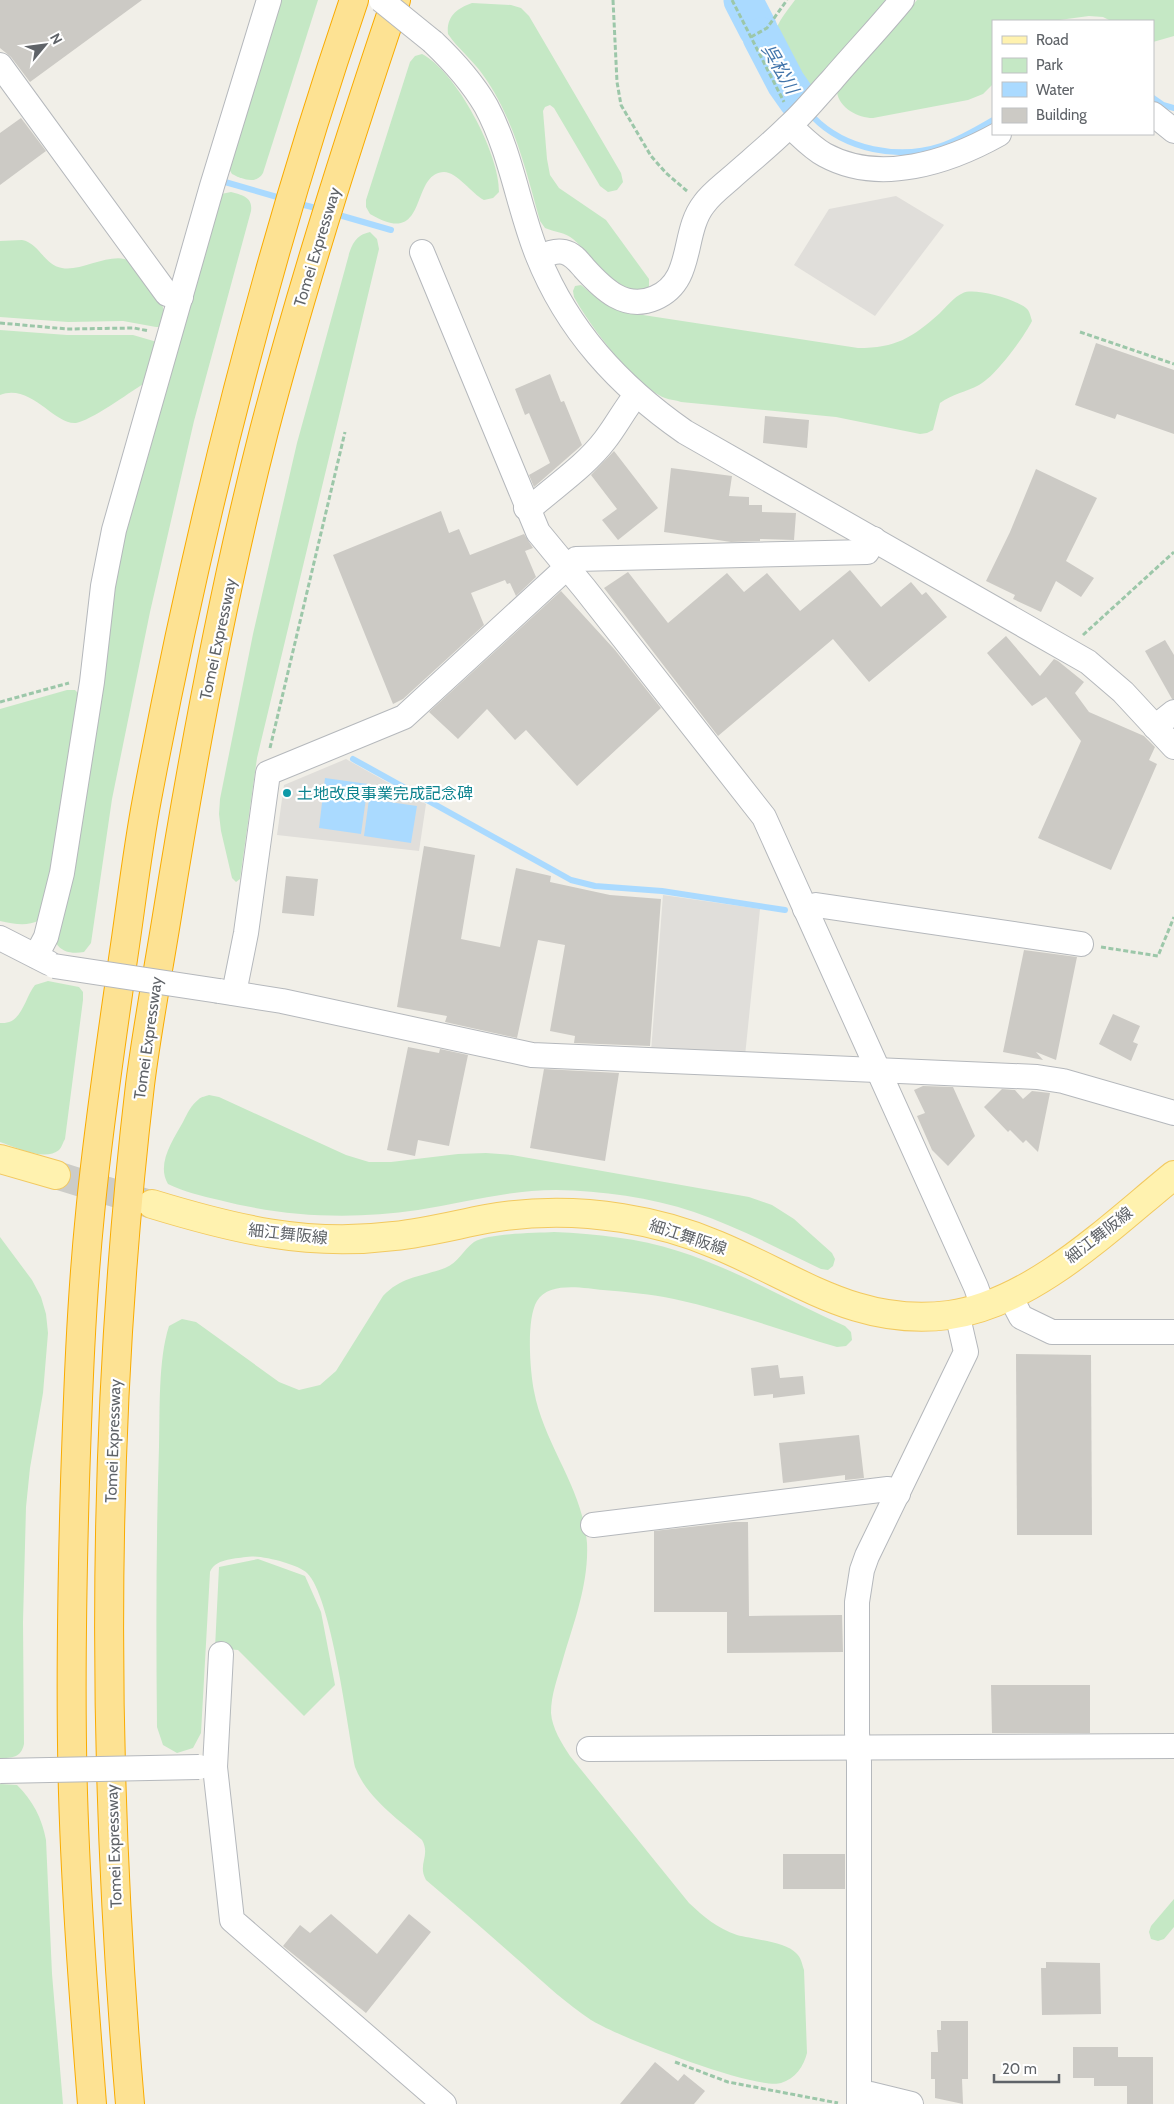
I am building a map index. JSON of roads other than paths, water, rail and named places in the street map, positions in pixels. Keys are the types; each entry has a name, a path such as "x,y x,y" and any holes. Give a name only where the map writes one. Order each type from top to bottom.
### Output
{"highway":[{"path":"92,2104 81,1972 73,1792 71,1622 79,1374 90,1215 106,1077 146,804 183,619 224,438 275,248 354,0"},
{"name":"Tomei Expressway","path":"130,2104 118,1968 112,1810 109,1566 114,1394 126,1216 141,1080 184,808 220,627 264,434 312,259 396,0"}],"main road":[{"path":"0,1159 56,1175"},
{"name":"細江舞阪線","path":"152,1204 236,1228 283,1236 330,1239 393,1236 488,1218 521,1214 554,1213 620,1218 661,1226 716,1244 844,1304 870,1312 924,1317 970,1310 1010,1296 1034,1283 1068,1260 1174,1175"}],"street":[{"path":"45,961 46,937 62,873 92,682 99,614 108,558 212,186 269,0"},
{"path":"382,0 433,42 459,68 486,106 498,132 539,258 559,299 586,342 636,395 685,432 1070,651 1106,676 1174,747"},
{"path":"539,258 553,252 570,254 608,292 631,301 655,298 670,288 681,274 691,230 703,204 794,122 902,0"},
{"path":"0,65 167,294 181,297"},
{"path":"1154,115 1174,131"},
{"path":"794,122 824,155 842,163 881,168 920,166 939,161 975,147 997,135"},
{"path":"422,252 526,508 538,532 764,817 976,1287 970,1310 966,1352 868,1556 859,1586 853,2101 870,2094 910,2104"},
{"path":"526,508 535,504 589,457 605,440 623,411 636,395"},
{"path":"226,992 246,934 268,773 404,718 576,559 867,552 874,539"},
{"path":"1155,727 1174,712"},
{"path":"805,909 816,905 1081,944"},
{"path":"0,938 45,961 282,1001 532,1055 1051,1078 1174,1113"},
{"path":"1010,1296 1021,1318 1052,1332 1174,1332"},
{"path":"593,1524 888,1489 898,1494"},
{"path":"221,1654 207,1767 232,1920 444,2104"},
{"path":"589,1749 1174,1746"},
{"path":"0,1771 207,1767"}],"water":[{"path":"325,778 368,784 361,834 319,828"},
{"path":"369,799 417,806 411,843 364,836"}],"waterway":[{"name":"呉松川","path":"743,0 758,29"},
{"name":"呉松川","path":"762,37 786,83 798,100"},
{"path":"1154,99 1163,105 1174,108"},
{"path":"813,117 826,128 856,144 890,152 925,150 948,144 992,121"},
{"path":"225,182 284,199"},
{"path":"296,203 320,209"},
{"path":"332,213 391,230"},
{"path":"353,759 571,880 595,886 662,891 785,910"}],"tunnel":[{"path":"56,1175 150,1204"}],"place":[{"name":"土地改良事業完成記念碑","path":"287,793"}]}
